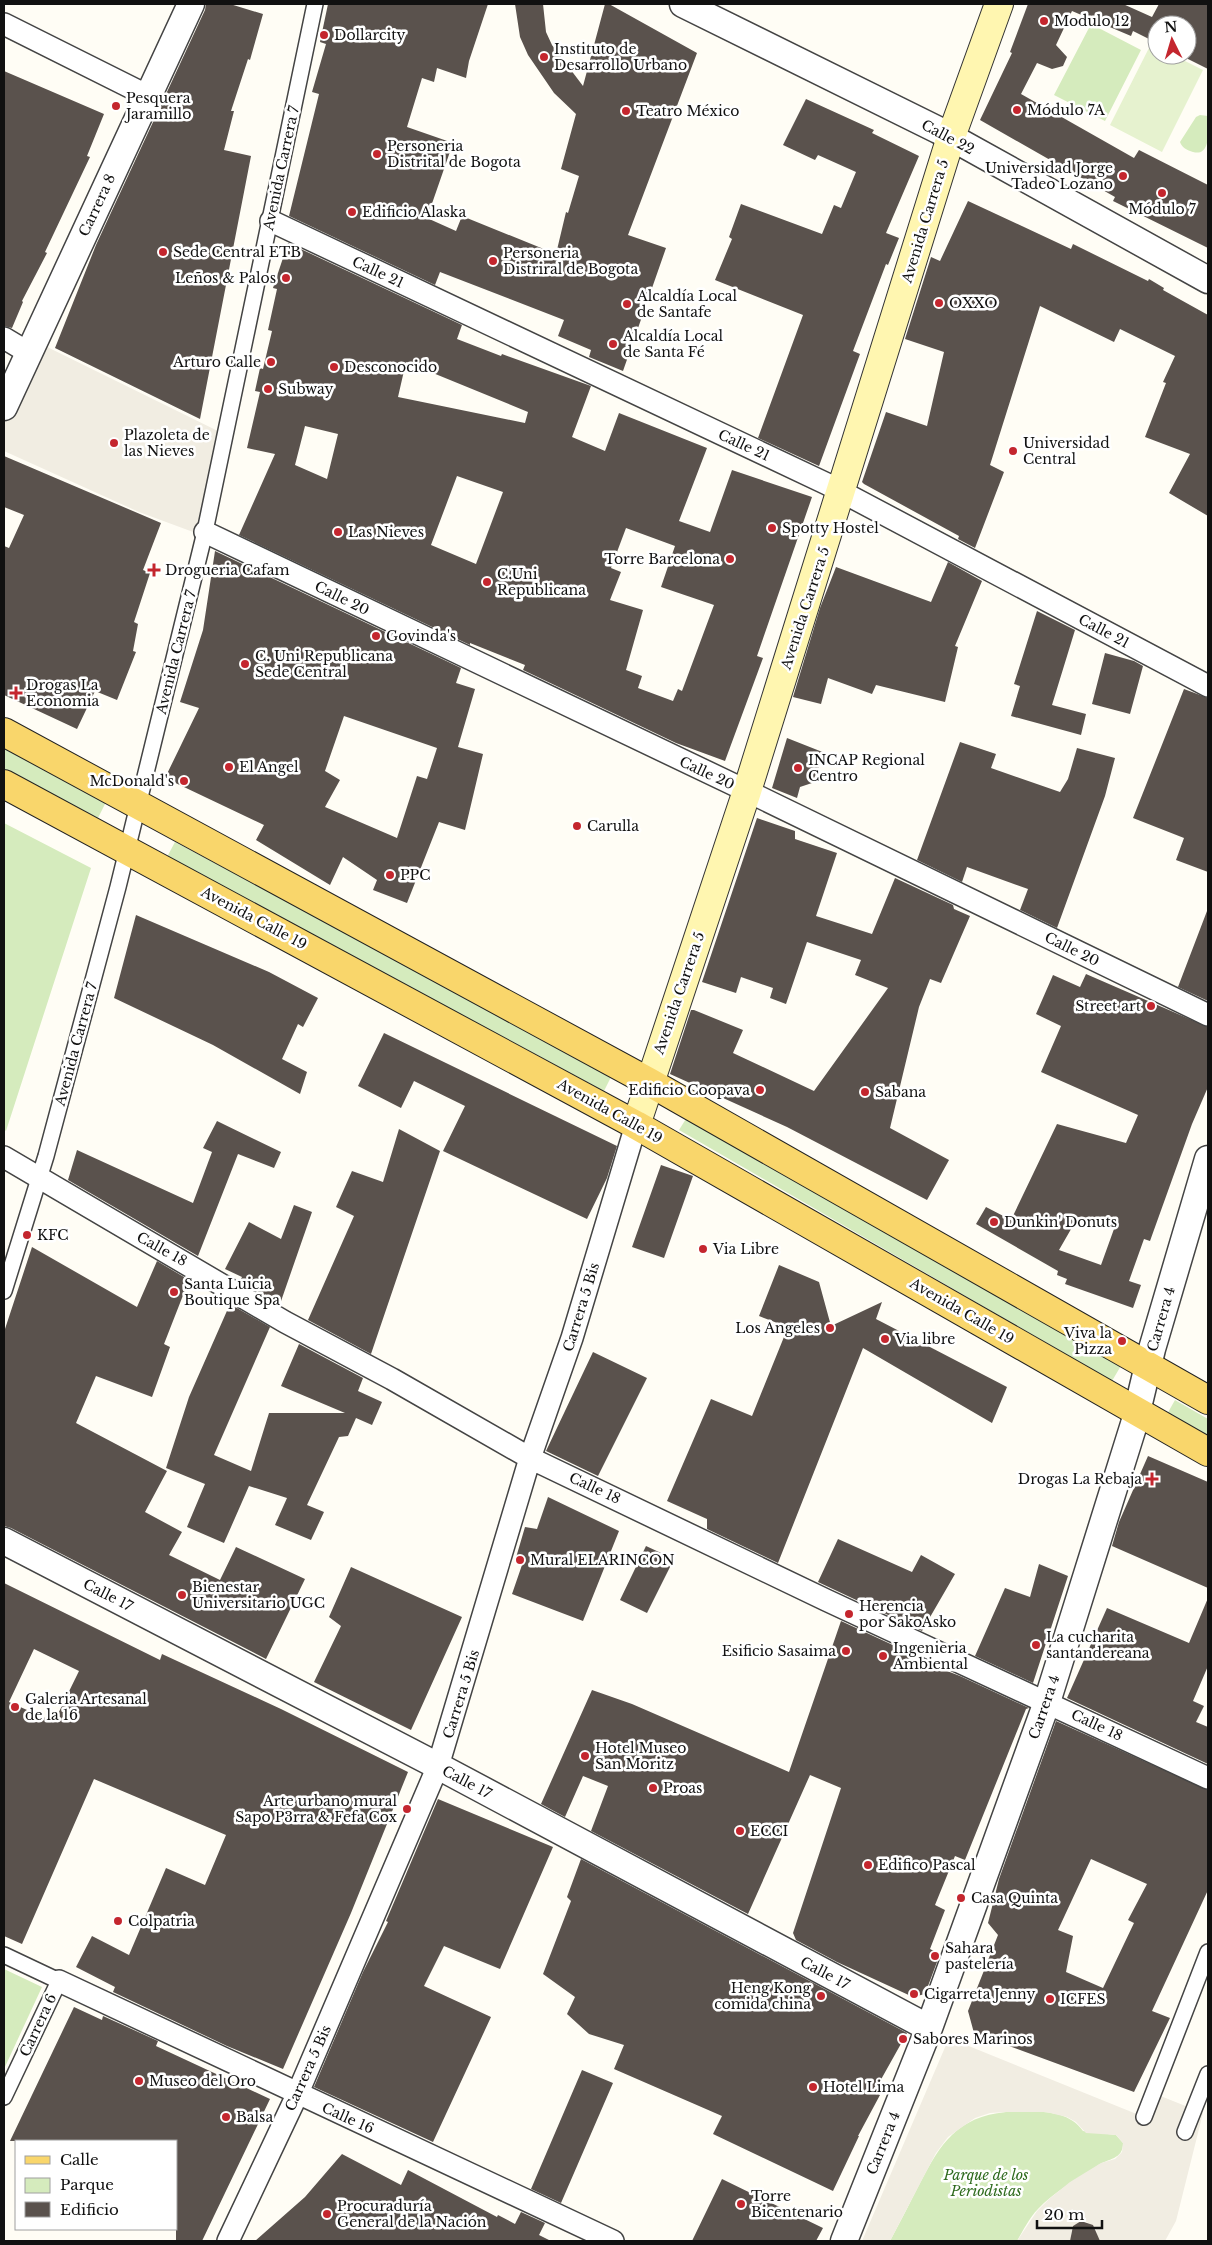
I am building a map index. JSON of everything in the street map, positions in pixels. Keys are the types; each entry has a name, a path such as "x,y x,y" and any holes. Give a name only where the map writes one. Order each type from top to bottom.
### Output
{"main road":[{"name":"Avenida Carrera 5","path":"636,1125 747,791 842,492 951,137 999,4"},
{"path":"4,732 649,1082 1208,1400"},
{"name":"Avenida Calle 19","path":"4,784 636,1125 1208,1452"}],"street":[{"name":"Carrera 8","path":"4,407 191,4"},
{"name":"Avenida Carrera 7","path":"4,1291 40,1177 128,850 205,532 315,4"},
{"name":"Calle 22","path":"683,4 951,137 1208,280"},
{"path":"4,24 148,96"},
{"name":"Calle 21","path":"271,221 842,492 1208,686"},
{"path":"4,338 29,353"},
{"name":"Calle 20","path":"205,532 747,791 1208,1015"},
{"name":"Carrera 5 Bis","path":"228,2241 297,2094 438,1766 530,1458 572,1338 636,1125"},
{"name":"Calle 18","path":"4,1157 285,1322 392,1379 530,1458 826,1600 1208,1778"},
{"name":"Carrera 4","path":"844,2241 929,2028 1047,1702 1137,1411 1148,1365 1208,1159"},
{"name":"Calle 17","path":"4,1541 438,1766 929,2028"},
{"path":"1144,2117 1208,1952"},
{"name":"Calle 16","path":"4,1955 613,2241"},
{"name":"Carrera 6","path":"4,2097 59,1981"},
{"path":"1185,2132 1208,2074"}],"green space":[{"path":"1091,24 1141,50 1105,121 1054,95"},
{"path":"1147,52 1147,65 1193,65 1203,70 1162,152 1110,125"},
{"path":"1200,115 1208,116 1208,140 1203,150 1193,152 1182,146 1180,142 1196,117"},
{"path":"4,746 107,800 98,818 4,769"},
{"path":"4,823 91,868 6,1131 4,1129"},
{"path":"175,842 613,1073 604,1091 167,857"},
{"path":"689,1114 1122,1364 1112,1381 679,1130"},
{"path":"1175,1400 1208,1419 1208,1439 1166,1416"},
{"path":"4,1969 42,1987 4,2069"},
{"name":"Parque de los Periodistas","path":"1006,2112 1048,2112 1058,2114 1076,2123 1083,2131 1116,2135 1123,2143 1122,2149 1118,2156 1101,2163 1059,2191 1038,2209 1017,2241 890,2241 935,2156 952,2134 975,2120"}],"shaded area":[{"name":"Plazoleta de las Nieves","path":"35,341 226,435 204,536 139,512 4,451 4,407"},
{"path":"949,2038 1144,2117 1153,2093 1203,2113 1176,2221 1165,2241 1095,2241 1097,2236 1096,2228 1085,2221 1073,2226 1071,2234 1073,2241 1017,2241 1037,2211 1049,2199 1070,2182 1101,2163 1115,2159 1122,2152 1123,2143 1116,2135 1086,2133 1076,2122 1067,2117 1046,2112 1006,2112 990,2113 975,2118 948,2137 936,2153 890,2241 862,2241"}],"building":[{"name":"Sede Central ETB","path":"206,4 230,4 263,14 250,60 248,59 231,111 234,111 224,150 251,156 200,419 55,348 96,245 205,10"},
{"path":"328,4 488,4 469,61 466,78 437,68 434,82 422,78 407,127 453,143 427,218 456,231 462,216 556,254 566,212 568,213 579,176 561,169 576,114 554,93 528,55 520,37 515,4 543,4 546,32 552,45 583,86 605,4 609,4 697,53 628,235 666,248 623,371 589,357 591,350 558,336 564,320 440,272 435,285 289,216 319,94 312,92 326,44 320,42"},
{"path":"1028,4 1123,4 1148,15 1147,38 1133,31 1131,36 1072,11 1056,45 1067,57 1063,66 1052,69 1037,63 1021,94 1134,158 1139,150 1208,185 1208,248 1113,201 1115,197 980,120 1012,53 1010,52"},
{"path":"1159,4 1208,4 1208,69 1197,64 1197,15 1153,15"},
{"path":"4,71 104,114 87,156 90,157 45,252 47,253 22,301 12,328 4,326"},
{"path":"806,99 874,130 872,133 919,156 886,233 899,238 888,265 886,264 853,351 860,354 819,466 758,438 803,315 715,280 732,239 729,237 741,204 822,234 834,205 841,208 856,172 818,155 815,160 783,145"},
{"path":"968,201 1071,249 1073,244 1148,281 1149,279 1164,288 1163,290 1208,315 1208,516 1169,493 1190,454 1145,437 1166,383 1163,382 1175,356 1120,329 1114,342 1040,306 990,465 1004,472 975,548 958,539 959,536 862,482 886,412 927,426 944,352 905,339 931,257 940,261"},
{"path":"288,243 462,325 457,339 591,386 572,437 605,451 619,413 707,448 679,521 710,532 732,470 812,497 757,656 763,658 725,761 676,743 523,670 525,665 470,643 470,645 239,535 275,454 247,448 260,392 255,391 260,368 263,369 272,331 268,330 277,289 273,288","holes":["406,362 528,412 525,423 398,397","305,426 338,434 327,479 295,465","457,476 503,492 476,564 431,545","626,528 675,546 661,587 714,605 682,691 678,689 673,701 638,688 642,676 626,670 643,610 610,600 621,572 611,568"]},
{"path":"4,456 161,523 143,570 150,573 134,622 138,624 133,651 136,652 117,700 95,691 77,729 4,695 4,546 9,548 24,515 4,507"},
{"path":"215,551 461,668 456,683 475,689 458,747 483,754 465,830 439,822 407,903 373,890 377,880 343,857 330,885 256,840 264,825 165,778 199,708 180,702 203,630","holes":["344,716 437,748 427,779 417,776 397,838 325,807 340,780 325,771"]},
{"path":"948,562 982,581 955,646 958,647 945,702 876,685 872,694 828,678 821,704 793,697 820,608 836,567 931,602"},
{"path":"1037,611 1075,630 1052,705 1086,714 1081,735 1011,716 1020,686 1014,684"},
{"path":"1105,653 1134,661 1143,666 1130,714 1092,704"},
{"path":"1184,689 1208,698 1208,872 1176,860 1184,838 1133,818"},
{"name":"INCAP Regional Centro","path":"787,738 825,753 812,783 800,787 797,798 772,788"},
{"path":"960,742 996,754 991,768 1060,792 1068,779 1077,748 1115,758 1105,796 1057,928 1020,910 1028,889 967,867 962,882 917,860"},
{"path":"757,818 795,831 795,839 837,853 816,916 872,934 895,878 953,905 954,909 970,916 941,983 930,979 919,1007 890,1128 949,1160 927,1200 787,1127 670,1074 691,1010 694,1010 743,1030 733,1053 814,1091 888,988 855,975 861,960 807,942 786,1004 770,998 773,988 741,977 736,993 702,982"},
{"path":"1208,911 1208,1001 1178,987"},
{"path":"136,915 269,972 318,998 303,1027 298,1024 282,1059 307,1072 300,1094 213,1045 114,998"},
{"path":"1086,974 1208,1027 1208,1087 1192,1124 1150,1241 1144,1239 1129,1281 1141,1285 1133,1308 1065,1284 1067,1279 1057,1275 1058,1271 976,1224 986,1207 1011,1220 1057,1124 1126,1143 1138,1115 1041,1072 1061,1026 1036,1014 1053,975 1080,987","holes":["1078,1217 1114,1229 1101,1265 1059,1250"]},
{"path":"384,1033 617,1146 607,1178 587,1219 443,1151 465,1106 414,1081 401,1108 358,1086"},
{"path":"217,1121 281,1152 274,1168 238,1154 198,1256 68,1180 77,1150 193,1203 212,1152 203,1148"},
{"path":"399,1129 440,1151 371,1354 308,1320 354,1216 336,1207 352,1171 383,1182"},
{"path":"661,1165 693,1176 664,1258 632,1247"},
{"path":"294,1205 312,1212 280,1304 240,1281 242,1277 225,1269 249,1222 281,1239"},
{"path":"32,1247 137,1307 157,1261 189,1280 164,1344 170,1347 152,1397 96,1376 76,1423 167,1471 145,1512 182,1532 169,1555 220,1580 236,1547 305,1579 266,1659 4,1526 4,1332"},
{"path":"779,1265 819,1282 831,1326 882,1302 876,1319 1007,1387 992,1423 863,1348 778,1563 707,1529 707,1519 667,1501 711,1399 752,1416 788,1327 759,1316"},
{"path":"230,1304 270,1327 214,1455 251,1471 269,1413 345,1413 281,1386 299,1344 363,1378 358,1391 382,1402 372,1425 356,1418 348,1436 339,1437 307,1505 324,1512 311,1540 275,1525 287,1498 249,1486 224,1543 187,1527 205,1484 166,1468 189,1397"},
{"path":"593,1352 647,1378 598,1476 546,1451"},
{"path":"1148,1456 1208,1482 1208,1588 1112,1546 1119,1522"},
{"path":"548,1497 619,1531 583,1621 512,1594 522,1565 515,1561 525,1527 537,1529"},
{"path":"838,1539 912,1572 921,1555 955,1574 922,1631 818,1582"},
{"path":"646,1546 674,1559 647,1613 620,1600"},
{"path":"1039,1564 1068,1576 1033,1683 975,1656 1005,1588 1030,1597"},
{"path":"351,1567 462,1617 411,1730 314,1682 341,1626 329,1617"},
{"path":"4,1583 160,1660 162,1654 281,1709 408,1772 351,1913 283,2069 227,2046 113,1992 115,1987 76,1967 92,1936 129,1955 166,1868 205,1885 226,1835 94,1779 22,1944 4,1936","holes":["34,1649 79,1671 54,1722 9,1702"]},
{"path":"1208,1598 1208,1666 1193,1701 1204,1706 1196,1722 1208,1727 1208,1764 1067,1698 1107,1608 1189,1643"},
{"path":"841,1621 910,1653 908,1656 960,1676 1029,1708 1026,1709 965,1860 955,1856 935,1905 945,1910 930,1949 940,1954 925,1994 913,1997 837,1962 796,1940 793,1933 841,1788 810,1775 748,1914 591,1831 608,1786 583,1776 565,1817 541,1804 592,1690 632,1704 789,1772"},
{"path":"1056,1721 1208,1790 1208,1890 1152,2011 1170,2018 1134,2092 974,2033 968,2011 998,1935 988,1923 999,1879","holes":["1091,1859 1147,1884 1128,1920 1134,1923 1103,1988 1066,1972 1073,1936 1058,1930"]},
{"path":"438,1799 553,1847 500,1969 444,1946 424,1986 491,2017 433,2142 314,2087 363,1972 388,1922 386,1921"},
{"path":"581,1859 907,2033 874,2092 880,2095 858,2136 833,2191 713,2134 722,2116 614,2069 624,2045 589,2034 567,2014 575,1997 543,1974 571,1901 567,1897"},
{"path":"74,2007 102,2020 103,2016 158,2041 156,2046 270,2099 202,2241 176,2241 176,2230 178,2230 178,2140 10,2141"},
{"path":"582,2070 613,2083 561,2203 531,2189"},
{"path":"342,2154 401,2185 408,2170 497,2217 498,2215 515,2224 521,2212 545,2223 539,2235 551,2241 255,2241 305,2197"},
{"name":"Torre Bicentenario","path":"722,2179 823,2228 816,2241 692,2241"},
{"path":"1081,2221 1093,2225 1100,2241 1070,2241 1073,2226"}],"place":[{"name":"Modulo 12","path":"1044,21"},
{"name":"Dollarcity","path":"324,35"},
{"name":"Instituto de Desarrollo Urbano","path":"544,57"},
{"name":"Pesquera Jaramillo","path":"116,106"},
{"name":"Módulo 7A","path":"1017,110"},
{"name":"Teatro México","path":"626,111"},
{"name":"Personeria Distrital de Bogota","path":"377,154"},
{"name":"Universidad Jorge Tadeo Lozano","path":"1123,176"},
{"name":"Módulo 7","path":"1162,193"},
{"name":"Edificio Alaska","path":"352,212"},
{"name":"Sede Central ETB","path":"163,252"},
{"name":"Personeria Distriral de Bogota","path":"493,261"},
{"name":"Leños & Palos","path":"286,278"},
{"name":"OXXO","path":"939,303"},
{"name":"Alcaldía Local de Santafe","path":"627,304"},
{"name":"Alcaldía Local de Santa Fé","path":"613,344"},
{"name":"Arturo Calle","path":"271,362"},
{"name":"Desconocido","path":"334,367"},
{"name":"Subway","path":"268,389"},
{"name":"Plazoleta de las Nieves","path":"114,443"},
{"name":"Universidad Central","path":"1013,451"},
{"name":"Spotty Hostel","path":"772,528"},
{"name":"Las Nieves","path":"338,532"},
{"name":"Torre Barcelona","path":"730,559"},
{"name":"Drogueria Cafam","path":"154,570"},
{"name":"C.Uni Republicana","path":"487,582"},
{"name":"Govinda's","path":"376,636"},
{"name":"C. Uni Republicana Sede Central","path":"245,664"},
{"name":"Drogas La Economia","path":"16,693"},
{"name":"El Angel","path":"229,767"},
{"name":"INCAP Regional Centro","path":"798,768"},
{"name":"McDonald's","path":"184,781"},
{"name":"Carulla","path":"577,826"},
{"name":"PPC","path":"390,875"},
{"name":"Street art","path":"1151,1006"},
{"name":"Edificio Coopava","path":"760,1090"},
{"name":"Sabana","path":"865,1092"},
{"name":"Dunkin' Donuts","path":"994,1222"},
{"name":"KFC","path":"27,1235"},
{"name":"Via Libre","path":"703,1249"},
{"name":"Santa Luicia Boutique Spa","path":"174,1292"},
{"name":"Los Angeles","path":"830,1328"},
{"name":"Via libre","path":"885,1339"},
{"name":"Viva la Pizza","path":"1122,1341"},
{"name":"Drogas La Rebaja","path":"1152,1479"},
{"name":"Mural ELARINCON","path":"520,1560"},
{"name":"Bienestar Universitario UGC","path":"182,1595"},
{"name":"Herencia por SakoAsko","path":"849,1614"},
{"name":"La cucharita santandereana","path":"1036,1645"},
{"name":"Esificio Sasaima","path":"846,1651"},
{"name":"Ingenieria Ambiental","path":"883,1656"},
{"name":"Galeria Artesanal de la 16","path":"15,1707"},
{"name":"Hotel Museo San Moritz","path":"585,1756"},
{"name":"Proas","path":"653,1788"},
{"name":"Arte urbano mural Sapo P3rra & Fefa Cox","path":"407,1809"},
{"name":"ECCI","path":"740,1831"},
{"name":"Edifico Pascal","path":"868,1865"},
{"name":"Casa Quinta","path":"961,1898"},
{"name":"Colpatria","path":"118,1921"},
{"name":"Sahara pastelería","path":"935,1956"},
{"name":"Cigarreta Jenny","path":"914,1994"},
{"name":"Heng Kong comida china","path":"821,1996"},
{"name":"ICFES","path":"1050,1999"},
{"name":"Sabores Marinos","path":"903,2039"},
{"name":"Museo del Oro","path":"139,2081"},
{"name":"Hotel Lima","path":"813,2087"},
{"name":"Balsa","path":"226,2117"},
{"name":"Torre Bicentenario","path":"741,2204"},
{"name":"Procuraduría General de la Nación","path":"327,2214"}]}
